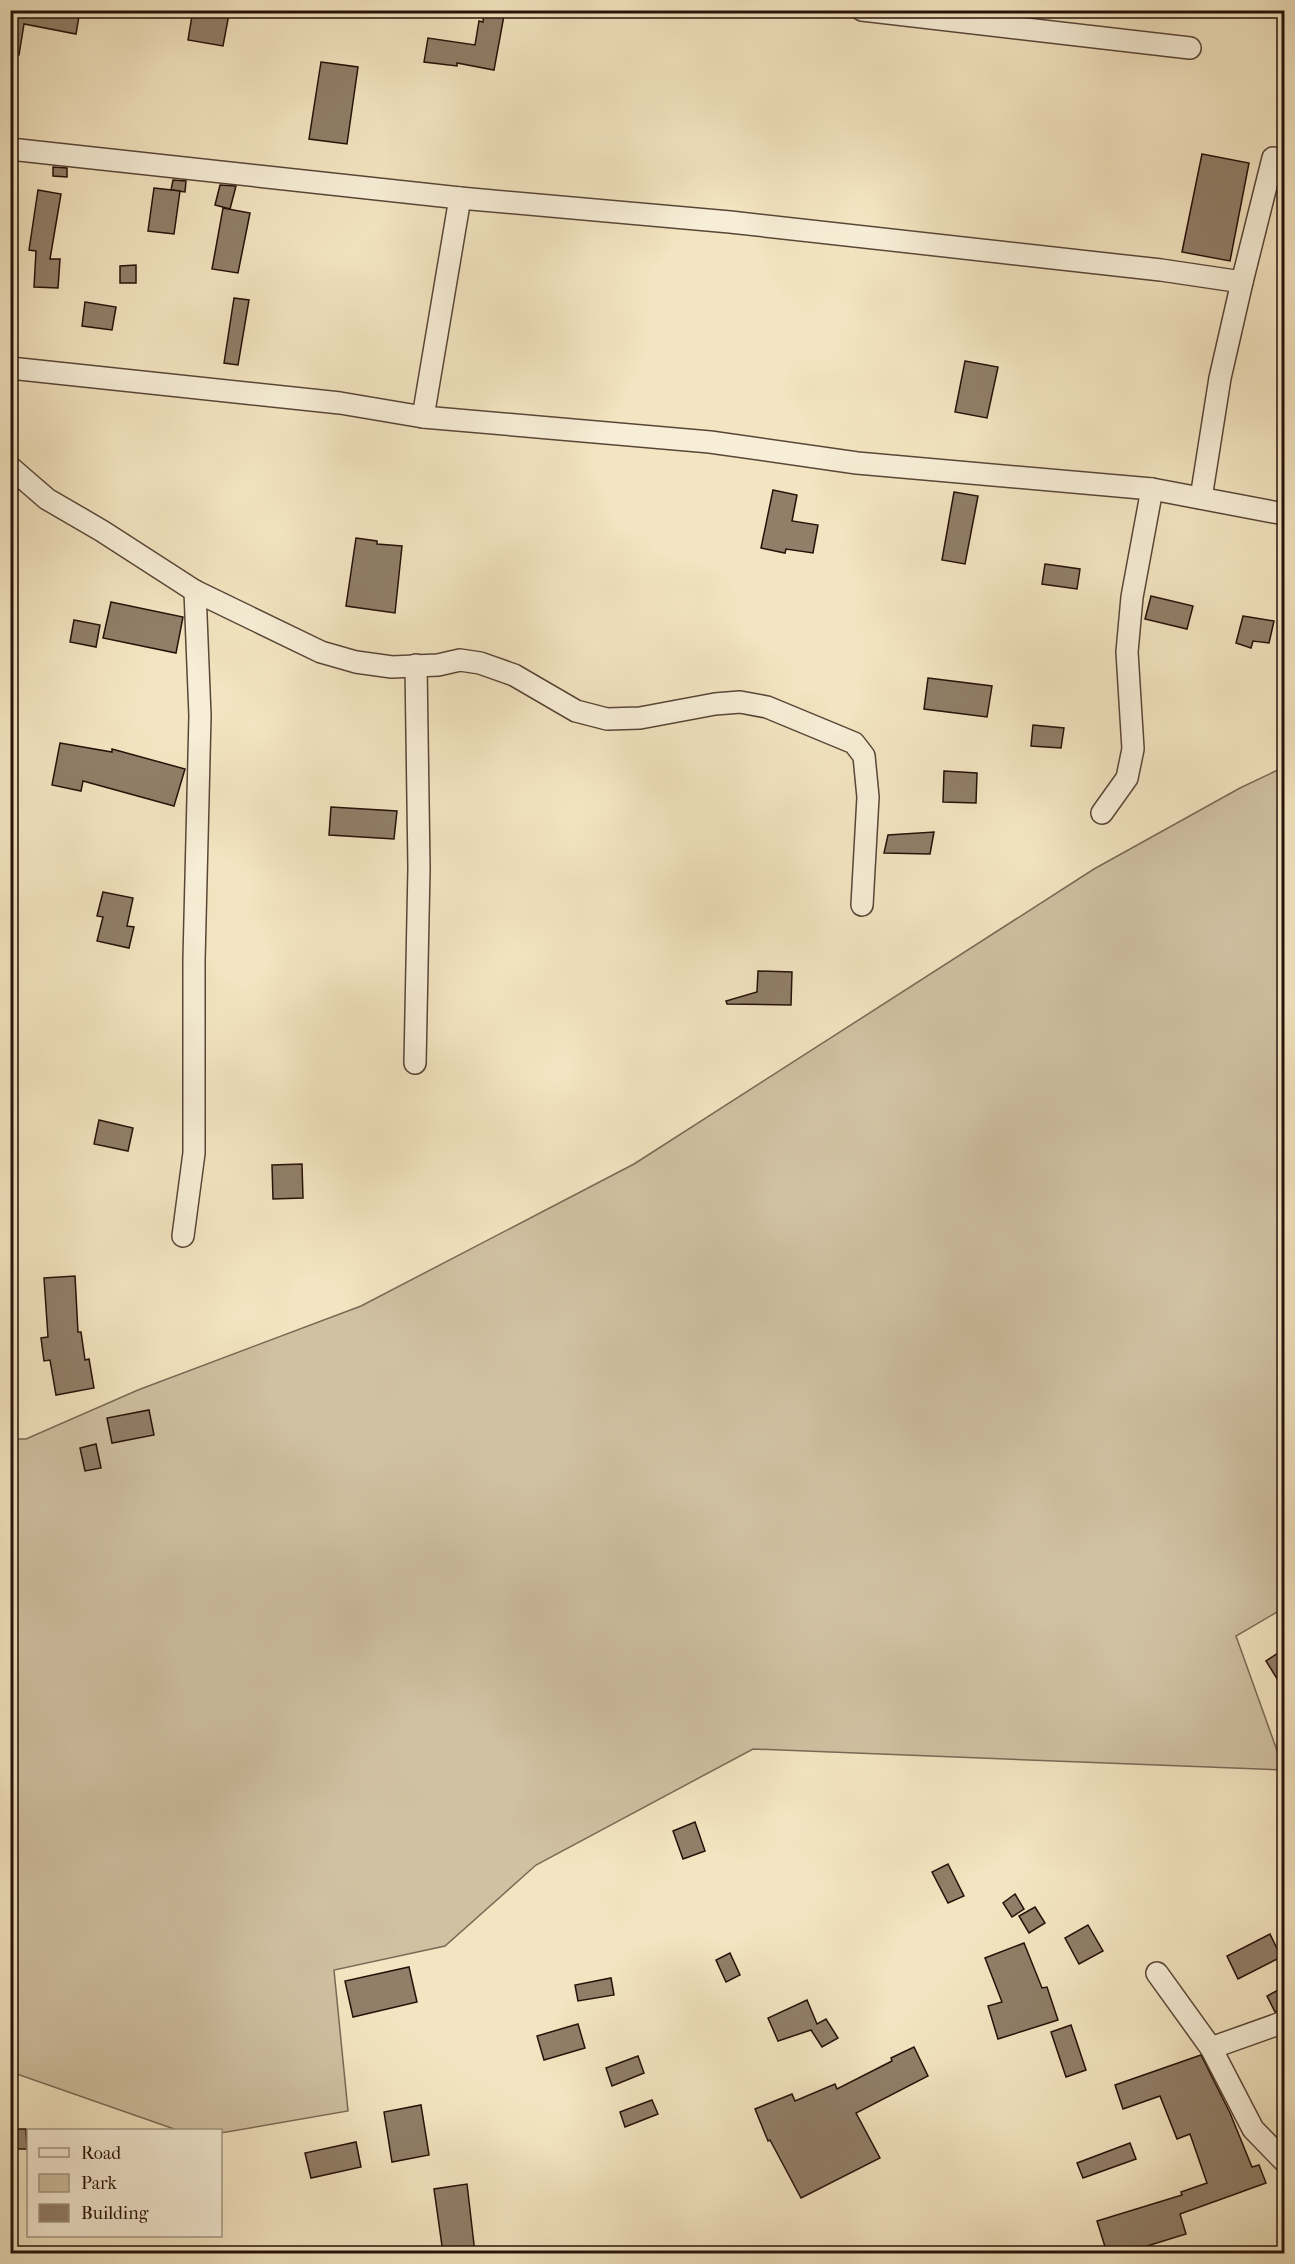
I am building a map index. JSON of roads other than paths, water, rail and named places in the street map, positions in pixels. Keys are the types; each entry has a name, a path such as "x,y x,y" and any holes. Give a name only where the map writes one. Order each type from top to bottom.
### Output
{"street":[{"path":"862,10 957,16 1190,48"},
{"path":"10,149 460,198 730,222 1161,270 1242,282"},
{"path":"1200,498 1220,378 1273,158"},
{"path":"423,417 460,198"},
{"path":"10,368 340,403 423,417 710,442 857,463 1152,489 1284,514"},
{"path":"10,467 47,499 102,531 195,591 321,652 356,663 392,667 460,660 480,663 514,675 576,711 607,719 640,718 715,704 740,702 767,707 854,743 864,756 868,797 862,905"},
{"path":"1102,813 1127,778 1133,749 1127,652 1132,597 1152,489"},
{"path":"183,1236 194,1153 193,1070 200,716 195,591"},
{"path":"415,1063 419,868 417,665"},
{"path":"1156,1973 1211,2048 1254,2129 1284,2161"},
{"path":"1211,2048 1284,2022"}]}
